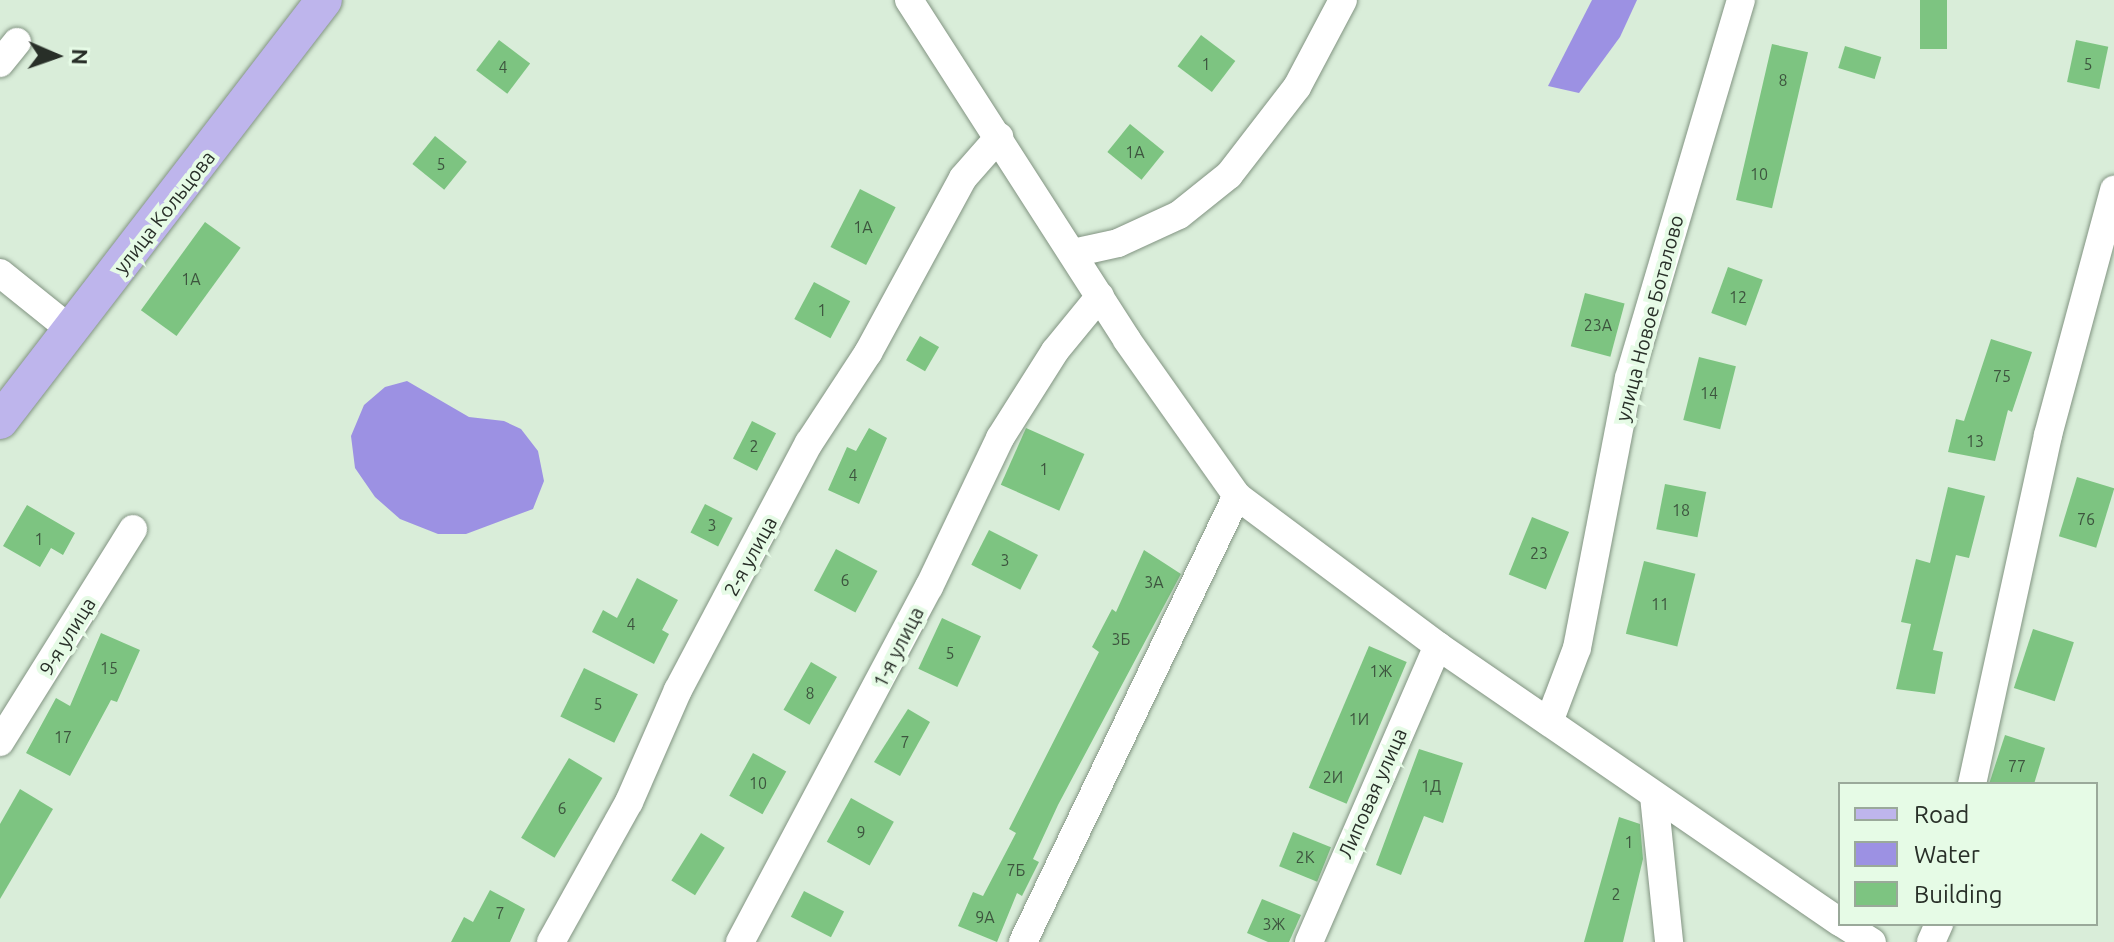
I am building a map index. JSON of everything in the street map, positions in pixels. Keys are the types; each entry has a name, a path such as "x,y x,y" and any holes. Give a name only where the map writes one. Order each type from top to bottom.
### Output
{"main road":[{"name":"улица Кольцова","path":"0,421 324,0"}],"street":[{"path":"909,0 1100,296 1237,496 1438,646 1838,920"},
{"path":"1073,253 1118,243 1179,215 1229,175 1297,87 1343,0"},
{"name":"улица Новое Боталово","path":"1549,722 1577,648 1629,378 1741,0"},
{"name":"2-я улица","path":"551,942 629,802 678,690 809,443 868,353 963,178 999,137"},
{"path":"1972,782 2048,435 2114,190"},
{"path":"0,273 71,330"},
{"name":"1-я улица","path":"740,942 929,587 1000,438 1055,351 1100,296"},
{"path":"1023,942 1237,496"},
{"name":"9-я улица","path":"0,742 133,529"},
{"name":"Липовая улица","path":"1309,942 1438,646"},
{"path":"1654,796 1669,942"},
{"path":"1847,926 1872,942"}],"water":[{"path":"1592,0 1637,0 1620,37 1579,93 1548,86"},
{"path":"407,381 469,417 504,421 521,429 538,451 544,481 533,509 466,534 438,534 400,519 375,497 355,468 351,436 364,405 385,387"}],"building":[{"path":"1920,0 1947,0 1947,49 1920,49"},
{"path":"1201,35 1235,61 1212,92 1178,66"},
{"path":"499,40 530,63 507,94 476,70"},
{"path":"2076,40 2108,47 2099,89 2067,82"},
{"path":"1772,44 1808,52 1772,208 1736,200"},
{"path":"1845,46 1881,57 1875,79 1838,68"},
{"path":"1130,124 1164,152 1142,180 1107,152"},
{"path":"435,136 467,162 444,190 412,164"},
{"path":"860,189 896,207 866,265 830,247"},
{"path":"205,222 241,248 177,336 141,310"},
{"path":"1728,267 1763,280 1746,326 1711,313"},
{"path":"814,282 850,301 830,338 794,319"},
{"path":"1585,293 1625,304 1610,357 1571,346"},
{"path":"920,336 939,347 925,371 906,360"},
{"path":"1991,339 2032,352 2012,412 2008,410 1995,461 1948,452 1956,419 1964,421"},
{"path":"1699,357 1736,366 1720,429 1683,420"},
{"path":"752,421 776,433 757,471 733,458"},
{"path":"869,428 887,438 859,504 828,490 847,447 856,451"},
{"path":"1026,428 1084,454 1059,511 1001,485"},
{"path":"2077,477 2114,488 2096,548 2059,536"},
{"path":"1665,484 1706,492 1697,537 1656,529"},
{"path":"1948,487 1985,496 1969,558 1956,555 1933,650 1943,652 1935,694 1896,689 1911,624 1901,622 1916,559 1930,563"},
{"path":"705,504 733,518 718,547 690,533"},
{"path":"27,505 75,533 63,555 51,548 40,567 3,546"},
{"path":"1532,517 1569,532 1546,589 1509,574"},
{"path":"989,530 1038,555 1020,590 971,565"},
{"path":"836,549 877,571 855,613 814,590"},
{"path":"1144,550 1181,574 1058,805 1033,859 1039,862 1022,896 1017,893 997,942 958,926 973,892 983,896 1016,833 1009,829 1099,652 1092,647 1112,609 1116,612"},
{"path":"1644,561 1695,574 1677,647 1626,634"},
{"path":"637,578 678,600 662,630 669,634 654,664 592,632 603,610 617,618"},
{"path":"942,618 981,636 957,687 918,669"},
{"path":"2033,629 2074,642 2055,701 2014,688"},
{"path":"101,633 140,650 117,702 111,700 70,776 26,753 56,698 70,706"},
{"path":"1369,646 1407,662 1347,804 1309,788"},
{"path":"811,662 837,677 809,725 784,710"},
{"path":"584,668 638,694 614,743 560,717"},
{"path":"908,709 930,722 900,776 874,762"},
{"path":"2005,735 2045,748 2035,782 1990,782"},
{"path":"1419,749 1463,763 1443,823 1424,816 1401,875 1376,865"},
{"path":"753,753 786,771 762,814 729,796"},
{"path":"569,758 602,778 555,858 521,838"},
{"path":"20,789 53,809 0,899 0,824"},
{"path":"851,798 894,822 870,865 827,842"},
{"path":"1619,817 1640,824 1643,859 1623,942 1584,942"},
{"path":"1293,832 1331,847 1317,882 1279,866"},
{"path":"701,833 725,848 695,895 671,880"},
{"path":"490,890 525,909 510,942 451,942 464,917 473,922"},
{"path":"804,891 844,911 831,937 791,917"},
{"path":"1262,899 1301,915 1289,942 1268,942 1247,933"}]}
